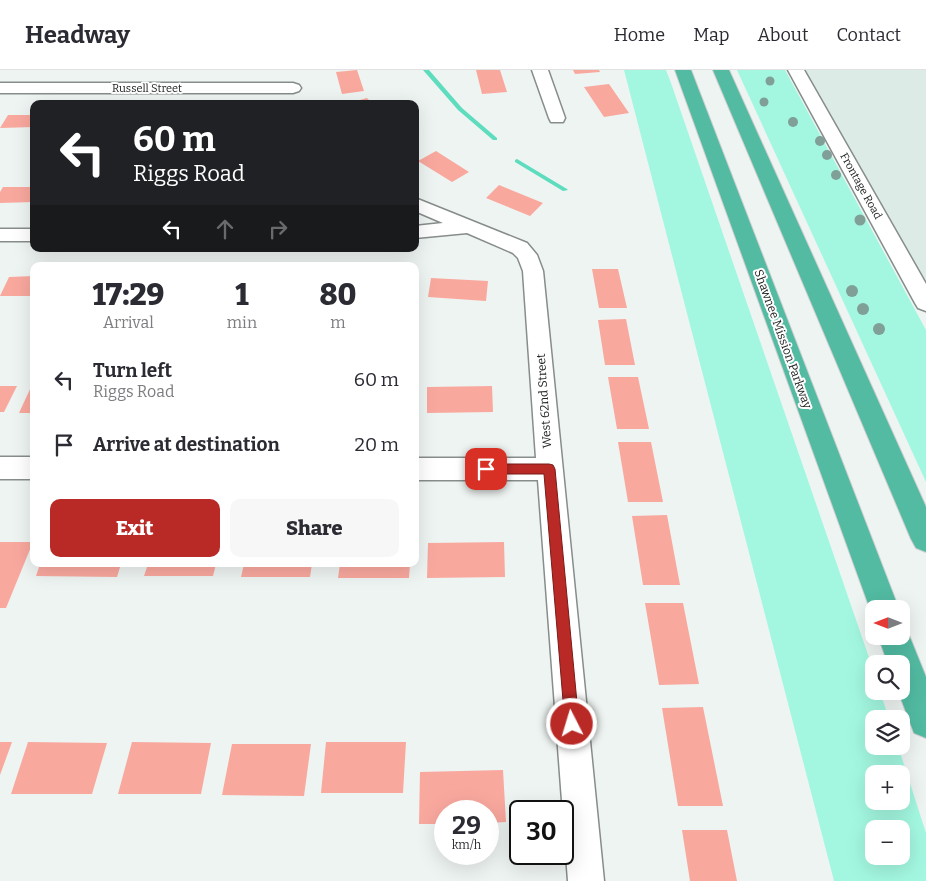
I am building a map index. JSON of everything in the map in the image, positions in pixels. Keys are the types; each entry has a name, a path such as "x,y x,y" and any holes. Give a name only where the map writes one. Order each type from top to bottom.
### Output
{"highway":[{"name":"Shawnee Mission Parkway","path":"683,70 881,600"},
{"path":"721,70 926,539"},
{"path":"897,645 926,721"}],"street":[{"path":"540,70 557,118"},
{"name":"Frontage Road","path":"796,70 926,303"},
{"name":"Russell Street","path":"0,88 292,81 298,100"},
{"name":"West 62nd Street","path":"419,206 520,248 527,255 532,265 536,288 549,469 586,881"},
{"path":"419,232 470,227"},
{"path":"0,235 30,235"},
{"path":"0,468 30,468"},
{"path":"419,469 549,469"}],"shaded area":[{"path":"804,70 926,70 926,283"}],"green space":[{"path":"624,70 666,70 671,83 868,655 865,655 865,700 883,700 886,710 865,710 865,755 901,755 904,765 865,765 865,810 910,810 910,783 926,833 926,881 834,881"},
{"path":"737,70 785,70 926,330 926,482"}],"building":[{"path":"357,70 364,91 342,94 336,72"},
{"path":"476,70 500,70 507,92 482,94"},
{"path":"573,70 599,70 600,72 575,74"},
{"path":"609,84 629,113 604,117 584,87"},
{"path":"8,115 30,115 30,127 0,128"},
{"path":"436,151 469,172 452,182 419,160"},
{"path":"499,185 543,203 530,216 486,198"},
{"path":"3,187 30,187 30,202 0,203 0,192"},
{"path":"592,269 618,269 627,308 599,308"},
{"path":"30,276 30,296 0,296 9,277"},
{"path":"431,278 488,281 486,301 428,297"},
{"path":"626,319 635,365 605,365 598,320"},
{"path":"608,377 638,377 649,429 617,429"},
{"path":"0,386 17,386 4,412 0,412"},
{"path":"492,386 493,412 427,413 427,387"},
{"path":"30,389 30,413 19,413"},
{"path":"618,442 651,442 663,502 628,502"},
{"path":"667,515 680,585 643,585 632,516"},
{"path":"0,542 30,542 30,549 6,608 0,608"},
{"path":"504,542 505,577 427,578 428,543"},
{"path":"39,567 120,567 117,577 36,576"},
{"path":"147,567 215,567 213,576 144,576"},
{"path":"243,567 312,567 310,577 241,577"},
{"path":"340,567 410,567 409,578 338,578"},
{"path":"645,603 683,603 699,684 659,685"},
{"path":"703,707 723,806 678,806 662,708"},
{"path":"0,742 12,742 0,775"},
{"path":"28,742 107,743 92,794 11,794"},
{"path":"132,742 211,743 201,794 118,794"},
{"path":"326,742 406,742 403,793 321,793"},
{"path":"232,744 311,744 304,796 222,795"},
{"path":"503,770 506,822 499,822 499,800 434,800 434,824 419,824 420,772"},
{"path":"682,830 727,830 737,881 690,881"}],"waterway":[{"path":"426,70 460,109 495,139"},
{"path":"517,161 565,190"}],"route":[{"path":"486,469 549,469 572,724"}]}
